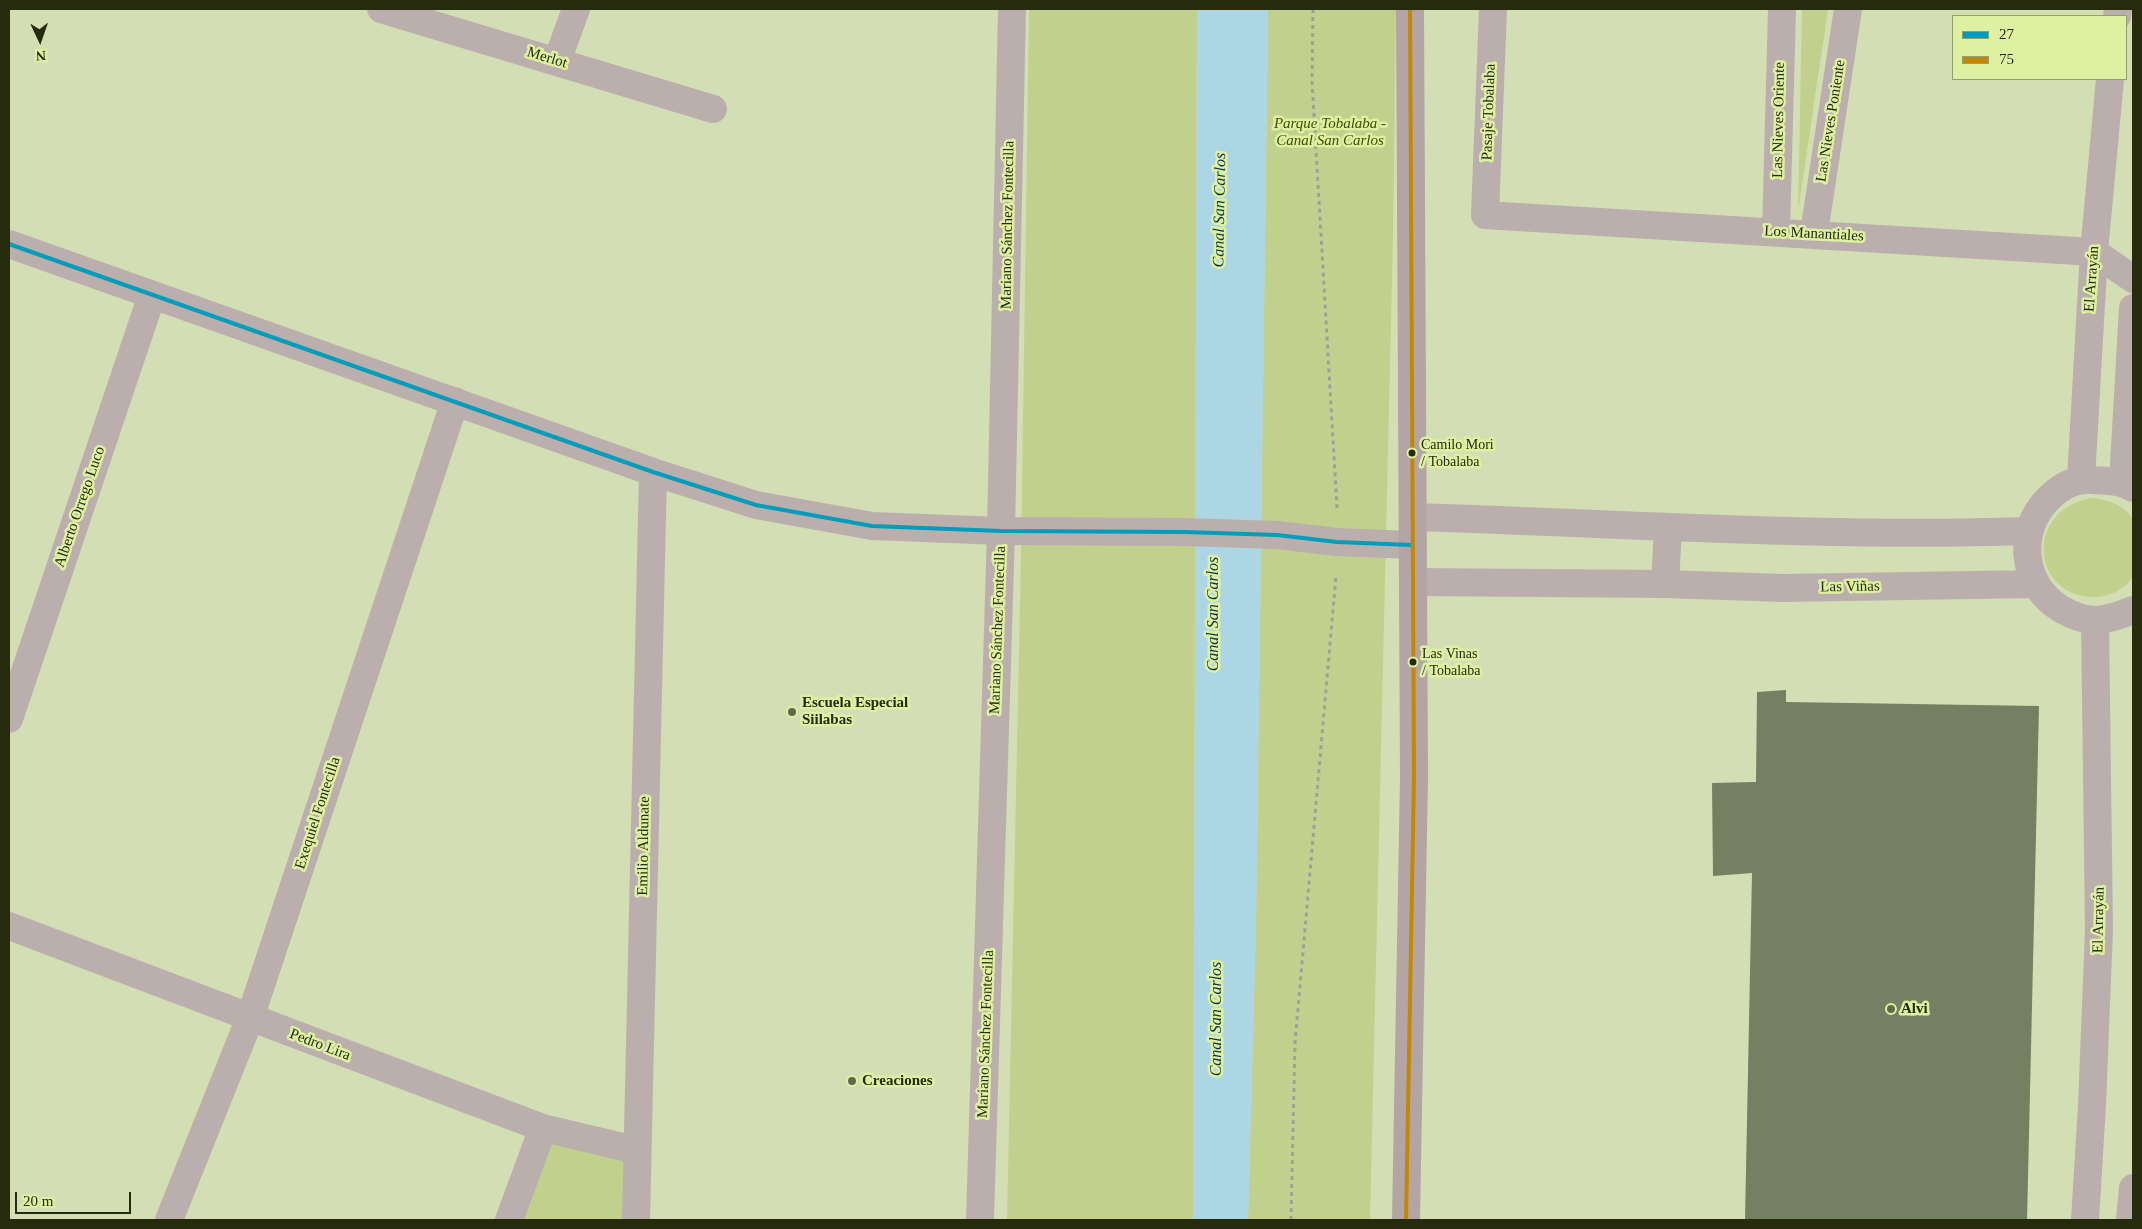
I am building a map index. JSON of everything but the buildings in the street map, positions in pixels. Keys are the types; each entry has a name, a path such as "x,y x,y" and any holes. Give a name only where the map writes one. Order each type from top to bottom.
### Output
{"main road":[{"path":"1406,1220 1414,777 1410,9"}],"street":[{"name":"Merlot","path":"381,9 713,109"},
{"path":"557,61 576,9"},
{"name":"Mariano Sánchez Fontecilla","path":"980,1220 1001,531 1012,9"},
{"name":"Pasaje Tobalaba","path":"1485,215 1493,9"},
{"name":"Las Nieves Oriente","path":"1776,232 1782,9"},
{"name":"Las Nieves Poniente","path":"1814,234 1848,9"},
{"name":"El Arrayán","path":"2081,479 2094,252 2110,80"},
{"name":"Los Manantiales","path":"1485,215 2094,252"},
{"path":"9,244 653,472 756,505 872,526 1001,531 1277,534 1337,542 1412,546"},
{"path":"2094,252 2133,279"},
{"name":"Alberto Orrego Luco","path":"9,720 152,295"},
{"path":"2133,308 2128,485 2081,479 2058,489 2039,508 2028,531 2026,558 2035,584 2050,602 2071,615 2095,620 2116,618 2133,610"},
{"name":"Exequiel Fontecilla","path":"169,1220 250,1018 455,402"},
{"name":"Emilio Aldunate","path":"636,1220 636,1150 653,472"},
{"path":"1413,517 1668,527 1949,534 2028,531"},
{"path":"1665,584 1668,527"},
{"name":"Las Viñas","path":"1413,582 1665,584 1783,588 2035,584"},
{"name":"El Arrayán","path":"2085,1220 2099,930 2095,620"},
{"name":"Pedro Lira","path":"9,926 543,1128 636,1150"},
{"path":"509,1220 543,1128"},
{"path":"2130,1220 2133,1188"}],"path":[{"path":"1313,9 1312,81 1338,511"},
{"path":"1290,1220 1295,1043 1336,575"}],"green space":[{"path":"1029,9 1197,9 1193,1220 1007,1220 1021,556"},
{"name":"Parque Tobalaba - Canal San Carlos","path":"1268,9 1396,9 1393,236 1370,1220 1248,1220 1256,919"},
{"path":"1802,9 1828,9 1798,212"},
{"path":"2092,498 2120,506 2133,519 2133,577 2116,592 2105,596 2093,597 2073,593 2057,583 2048,568 2044,552 2046,534 2054,518 2070,506"},
{"path":"543,1128 636,1150 636,1220 509,1220"}],"water":[{"name":"Canal San Carlos","path":"1197,9 1268,9 1256,919 1248,1220 1193,1220"}],"transit line":[{"name":"75","path":"1406,1220 1414,777 1410,9"},
{"name":"27","path":"9,244 653,472 756,505 872,526 1001,531 1184,532 1277,535 1337,542 1412,545"}],"place":[{"name":"Camilo Mori / Tobalaba","path":"1412,453"},
{"name":"Las Vinas / Tobalaba","path":"1413,662"},
{"name":"Escuela Especial Siilabas","path":"792,712"},
{"name":"Alvi","path":"1891,1009"},
{"name":"Creaciones","path":"852,1081"}]}
